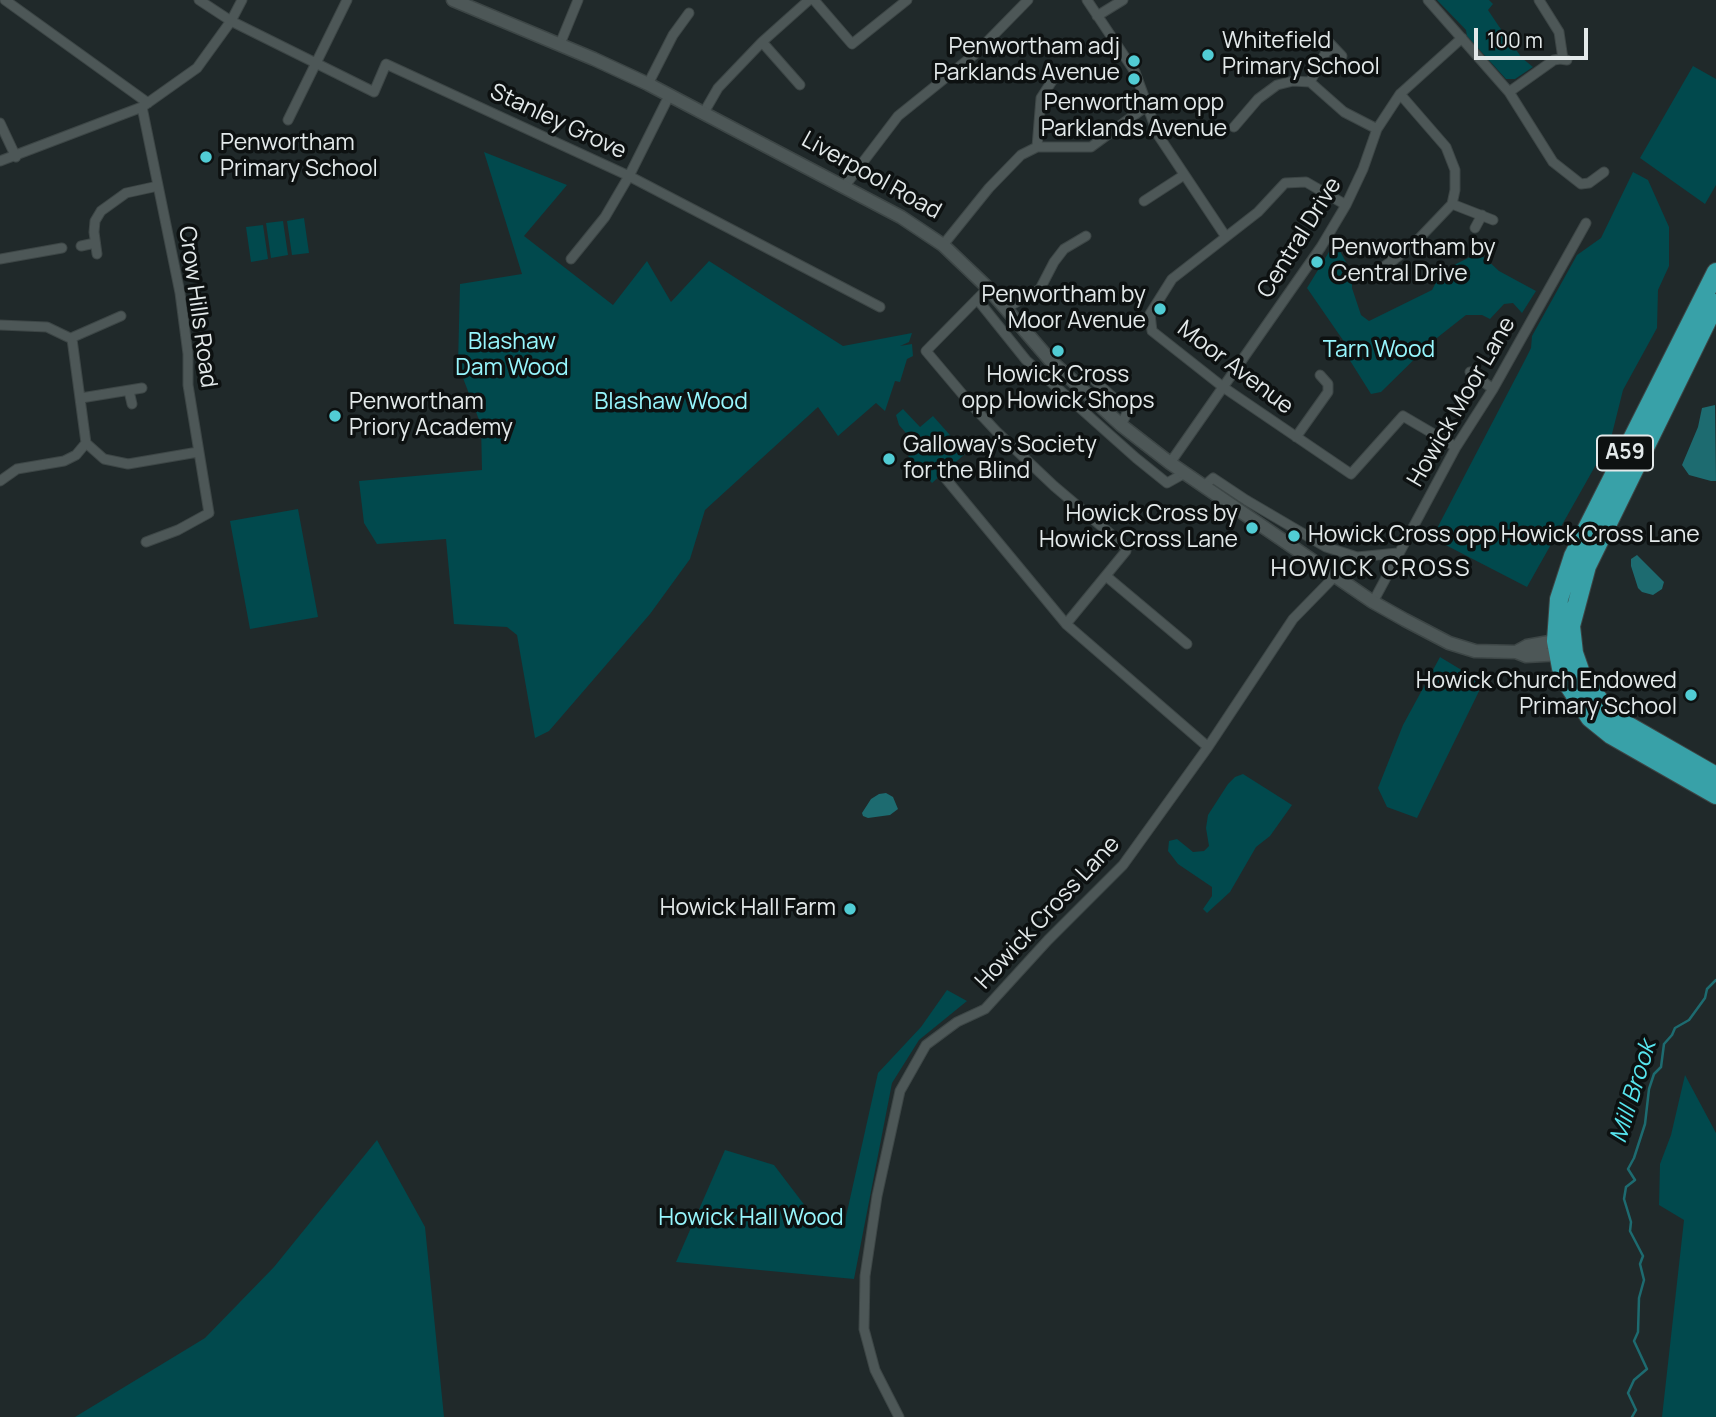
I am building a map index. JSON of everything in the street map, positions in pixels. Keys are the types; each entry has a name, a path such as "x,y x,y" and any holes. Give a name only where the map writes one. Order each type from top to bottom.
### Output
{"highway":[{"name":"A59","path":"1716,272 1573,556 1559,599 1565,647 1565,680 1590,718 1611,735 1716,795"},
{"name":"A59","path":"1716,303 1587,566 1565,647 1605,708 1622,722 1716,776"}],"street":[{"path":"5,0 145,105"},
{"name":"Stanley Grove","path":"199,0 231,21 374,92 386,64 629,176 880,307"},
{"path":"0,161 145,105 197,68 231,21 242,0"},
{"path":"288,120 347,0"},
{"name":"Liverpool Road","path":"453,0 648,84 901,217 943,245 988,288 1050,360 1121,425 1170,463 1373,601 1449,643 1475,651 1516,652 1527,646 1565,647"},
{"path":"559,44 578,0"},
{"path":"703,114 718,88 762,42 811,0 852,44 907,0"},
{"path":"844,187 898,116 975,54 1028,0"},
{"path":"1087,0 1135,72 1158,135 1226,237"},
{"path":"1097,16 1123,0"},
{"path":"1428,0 1509,92 1553,162 1581,184 1589,183 1604,172"},
{"path":"1509,92 1554,60 1565,60 1559,32 1539,0"},
{"path":"648,84 673,35 689,13"},
{"path":"1324,37 1342,56"},
{"name":"Central Drive","path":"1170,463 1305,271 1346,205 1363,169 1377,129 1400,94 1462,38"},
{"path":"762,42 800,85"},
{"path":"1310,82 1326,52 1333,47"},
{"path":"1037,147 1041,98 1052,80"},
{"path":"1235,127 1258,99 1277,85 1293,81 1310,82 1344,112 1377,129"},
{"path":"1385,266 1411,247 1452,204 1455,170 1446,147 1400,94"},
{"path":"571,259 605,217 669,96"},
{"name":"Crow Hills Road","path":"145,105 180,293 188,354 188,385 209,513 178,530 149,540"},
{"path":"943,245 989,188 1021,155 1037,147 1091,147 1148,105"},
{"path":"0,123 16,157"},
{"path":"1144,201 1184,175"},
{"name":"Moor Avenue","path":"1346,205 1306,182 1303,176 1297,176 1285,183 1258,212 1172,279 1150,314 1152,331 1223,387 1351,474 1403,416 1456,447"},
{"path":"97,254 95,221 101,211 126,193 158,186"},
{"path":"1452,204 1493,220"},
{"path":"1475,228 1482,215"},
{"name":"Howick Moor Lane","path":"1373,601 1456,447 1493,389 1586,223"},
{"path":"1006,308 1040,289 1068,240 1086,236"},
{"path":"46,238 48,250"},
{"path":"81,246 95,243"},
{"path":"1386,247 1394,260"},
{"path":"0,260 62,248"},
{"path":"988,288 926,351 997,432 1054,486 1124,542 1126,551 1066,624"},
{"path":"977,299 1026,360 1136,458 1167,483 1185,473"},
{"path":"0,326 47,327 71,338 124,316"},
{"path":"71,338 86,443 104,459 128,464 198,452"},
{"path":"1470,372 1493,389"},
{"path":"1296,437 1328,392 1328,384 1320,375"},
{"path":"1094,380 1128,411 1121,425"},
{"path":"81,398 142,388"},
{"path":"130,391 132,404"},
{"path":"0,481 17,469 64,461 76,454 86,443"},
{"name":"Liverpool Road","path":"1203,485 1213,478 1326,547 1357,557 1398,553"},
{"path":"946,479 1066,624 1208,747"},
{"name":"Howick Cross Lane","path":"899,1417 875,1370 864,1329 865,1276 877,1196 900,1091 926,1045 957,1022 985,1009 1048,940 1123,865 1208,747 1293,619 1336,575"},
{"path":"1106,576 1187,644"}],"green space":[{"path":"1437,0 1489,0 1493,4 1488,10 1522,58 1533,67 1515,79 1506,79 1467,36 1466,30"},
{"path":"1693,66 1716,79 1716,185 1705,204 1640,158"},
{"name":"Blashaw Wood","path":"484,152 567,185 524,236 613,305 647,261 671,302 709,261 843,346 912,333 909,342 900,346 912,344 913,356 907,359 900,382 895,381 885,411 876,403 838,436 818,407 705,510 690,559 650,614 549,731 535,738 517,635 507,627 454,624 446,539 377,544 364,523 359,481 482,470 481,425 458,365 460,284 522,274"},
{"path":"1633,172 1648,180 1669,227 1669,266 1658,290 1657,328 1623,390 1611,438 1527,587 1432,538 1531,348 1532,336 1577,255 1601,238"},
{"path":"304,218 309,253 292,255 287,221"},
{"path":"283,221 288,255 271,258 266,223"},
{"path":"263,225 268,259 251,262 246,227"},
{"name":"Tarn Wood","path":"1335,242 1352,273 1352,288 1361,315 1369,321 1432,290 1442,271 1476,254 1485,258 1499,271 1536,291 1522,313 1513,303 1504,304 1490,319 1482,315 1466,315 1433,341 1381,392 1371,394 1349,359 1347,346 1307,288"},
{"path":"903,409 920,427 933,416 966,453 932,483 908,456 918,447 899,425 896,415"},
{"path":"298,509 318,617 250,629 230,521"},
{"path":"1440,657 1483,683 1417,818 1387,807 1378,788 1403,725"},
{"path":"1243,774 1292,805 1270,836 1256,847 1230,892 1207,913 1203,909 1212,896 1212,887 1178,864 1168,851 1169,841 1177,839 1193,852 1204,851 1209,846 1206,828 1208,815 1228,784"},
{"name":"Howick Hall Wood","path":"947,990 967,1001 919,1040 892,1083 854,1279 676,1262 725,1150 774,1165 809,1211 845,1221 878,1073 921,1027"},
{"path":"1685,1075 1716,1133 1716,1417 1662,1417 1684,1220 1659,1205 1660,1164 1671,1135"},
{"path":"377,1140 425,1227 444,1417 75,1417 205,1338 274,1267"}],"shaded area":[{"path":"1715,405 1716,481 1711,481 1689,475 1682,465 1698,427 1702,408"},
{"path":"1637,555 1664,582 1662,589 1653,595 1638,588 1631,566 1631,559"},
{"path":"886,793 893,797 898,809 890,815 868,818 863,816 862,813 871,799"}],"waterway":[{"name":"Mill Brook","path":"1632,1417 1636,1410 1628,1393 1634,1380 1647,1369 1634,1341 1638,1332 1639,1298 1644,1280 1640,1264 1643,1256 1630,1231 1631,1222 1624,1199 1626,1187 1635,1180 1628,1169 1645,1124 1649,1089 1654,1074 1661,1067 1664,1044 1675,1028 1689,1020 1705,998 1707,989 1716,980"}],"place":[{"name":"Whitefield Primary School","path":"1208,55"},
{"name":"Penwortham adj Parklands Avenue","path":"1134,61"},
{"name":"Penwortham opp Parklands Avenue","path":"1134,79"},
{"name":"Penwortham Primary School","path":"206,157"},
{"name":"Penwortham by Central Drive","path":"1317,262"},
{"name":"Penwortham by Moor Avenue","path":"1160,309"},
{"name":"Howick Cross opp Howick Shops","path":"1058,351"},
{"name":"Penwortham Priory Academy","path":"335,416"},
{"name":"Galloway's Society for the Blind","path":"889,459"},
{"name":"Howick Cross by Howick Cross Lane","path":"1252,528"},
{"name":"Howick Cross opp Howick Cross Lane","path":"1294,536"},
{"name":"Howick Church Endowed Primary School","path":"1691,695"},
{"name":"Howick Hall Farm","path":"850,909"}],"district":[{"name":"HOWICK CROSS","path":"1371,569"}],"park label":[{"name":"Blashaw Dam Wood","path":"512,356"}]}
